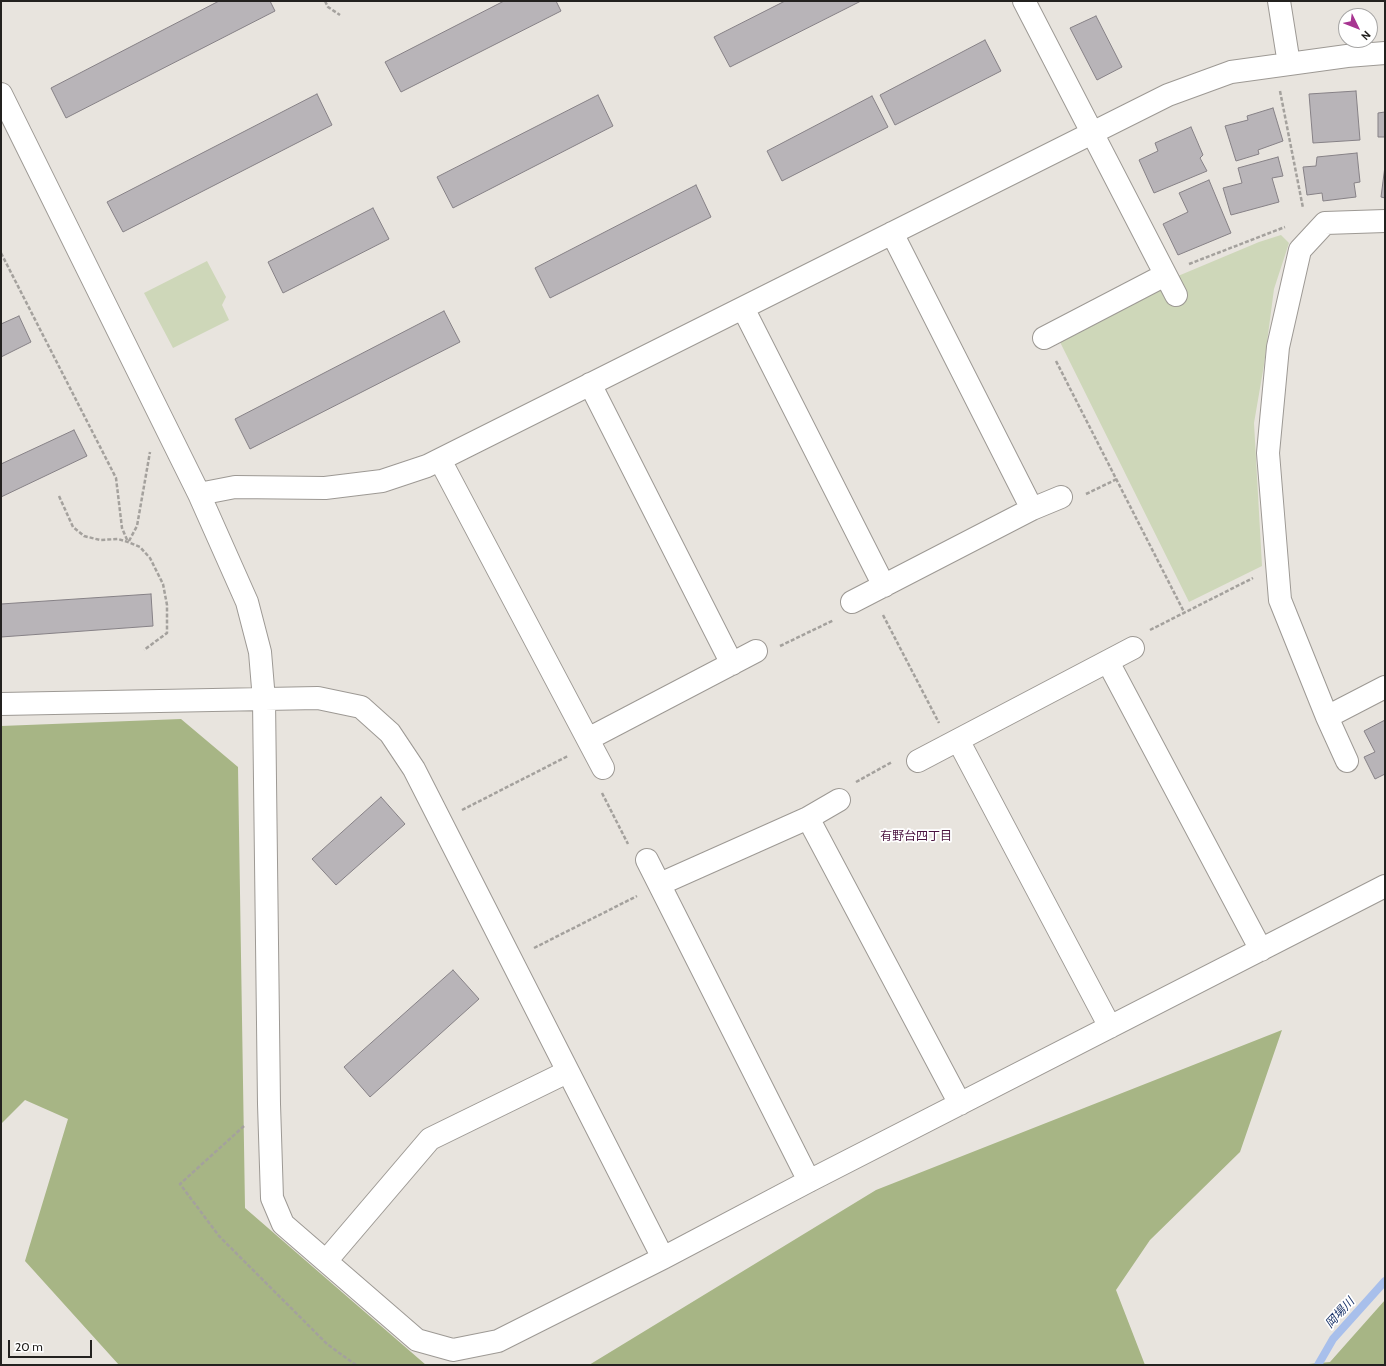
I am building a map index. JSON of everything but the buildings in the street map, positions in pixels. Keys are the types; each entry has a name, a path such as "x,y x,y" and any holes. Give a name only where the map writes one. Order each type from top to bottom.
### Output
{"street":[{"path":"1024,1 1176,295"},
{"path":"1279,1 1282,65"},
{"path":"199,494 235,487 325,488 382,481 427,466 1168,95 1231,72 1385,53"},
{"path":"1,94 199,494 247,602 260,652 264,700 269,1104 272,1198 283,1224 417,1340 452,1350 498,1341 663,1258 1385,886"},
{"path":"1347,761 1280,600 1268,453 1278,347 1300,250 1310,229 1325,223 1385,222"},
{"path":"892,233 1032,509"},
{"path":"1044,338 1166,275"},
{"path":"743,308 878,589"},
{"path":"590,384 732,664"},
{"path":"440,460 603,768"},
{"path":"852,602 1032,509 1061,497"},
{"path":"918,761 1132,648"},
{"path":"588,739 756,651"},
{"path":"1108,662 1261,950"},
{"path":"1327,716 1385,687"},
{"path":"1,704 318,698 361,707 390,733 414,769 663,1258"},
{"path":"954,742 1110,1027"},
{"path":"660,884 808,818 839,800"},
{"path":"808,818 960,1104"},
{"path":"647,860 809,1182"},
{"path":"326,1261 430,1138 567,1072"}],"path":[{"path":"325,1 328,6 340,15"},
{"path":"1166,275 1278,228 1310,229 1282,65"},
{"path":"1,253 116,478 122,528 128,542"},
{"path":"1044,338 1184,612"},
{"path":"128,542 137,526 149,452"},
{"path":"59,496 73,527 84,536 100,540 118,540 128,542 140,547 150,558 163,584 167,604 167,634 144,650"},
{"path":"1132,648 1129,641 1184,612 1277,567"},
{"path":"878,589 954,742"},
{"path":"756,651 759,656 856,609 852,602"},
{"path":"440,822 584,748 588,739"},
{"path":"839,800 834,793 912,751 918,761"},
{"path":"603,768 592,774 638,864 647,860"},
{"path":"510,960 660,884"},
{"path":"269,1104 180,1184 219,1236 327,1344 356,1365"}],"green space":[{"path":"1281,235 1289,243 1274,289 1264,365 1254,423 1262,566 1189,602 1060,342 1178,276 1259,242"},
{"path":"207,261 226,297 222,305 229,320 173,348 144,293"},
{"path":"181,719 238,767 245,1208 426,1365 119,1365 25,1261 68,1119 25,1100 1,1124 1,726"},
{"path":"1282,1030 1240,1152 1150,1240 1116,1290 1145,1365 589,1365 876,1190"},
{"path":"1385,1300 1385,1365 1298,1365 1330,1362"}],"waterway":[{"name":"岡場川","path":"1318,1365 1333,1339 1385,1281"}],"district":[{"name":"有野台四丁目","path":"916,836"}]}
